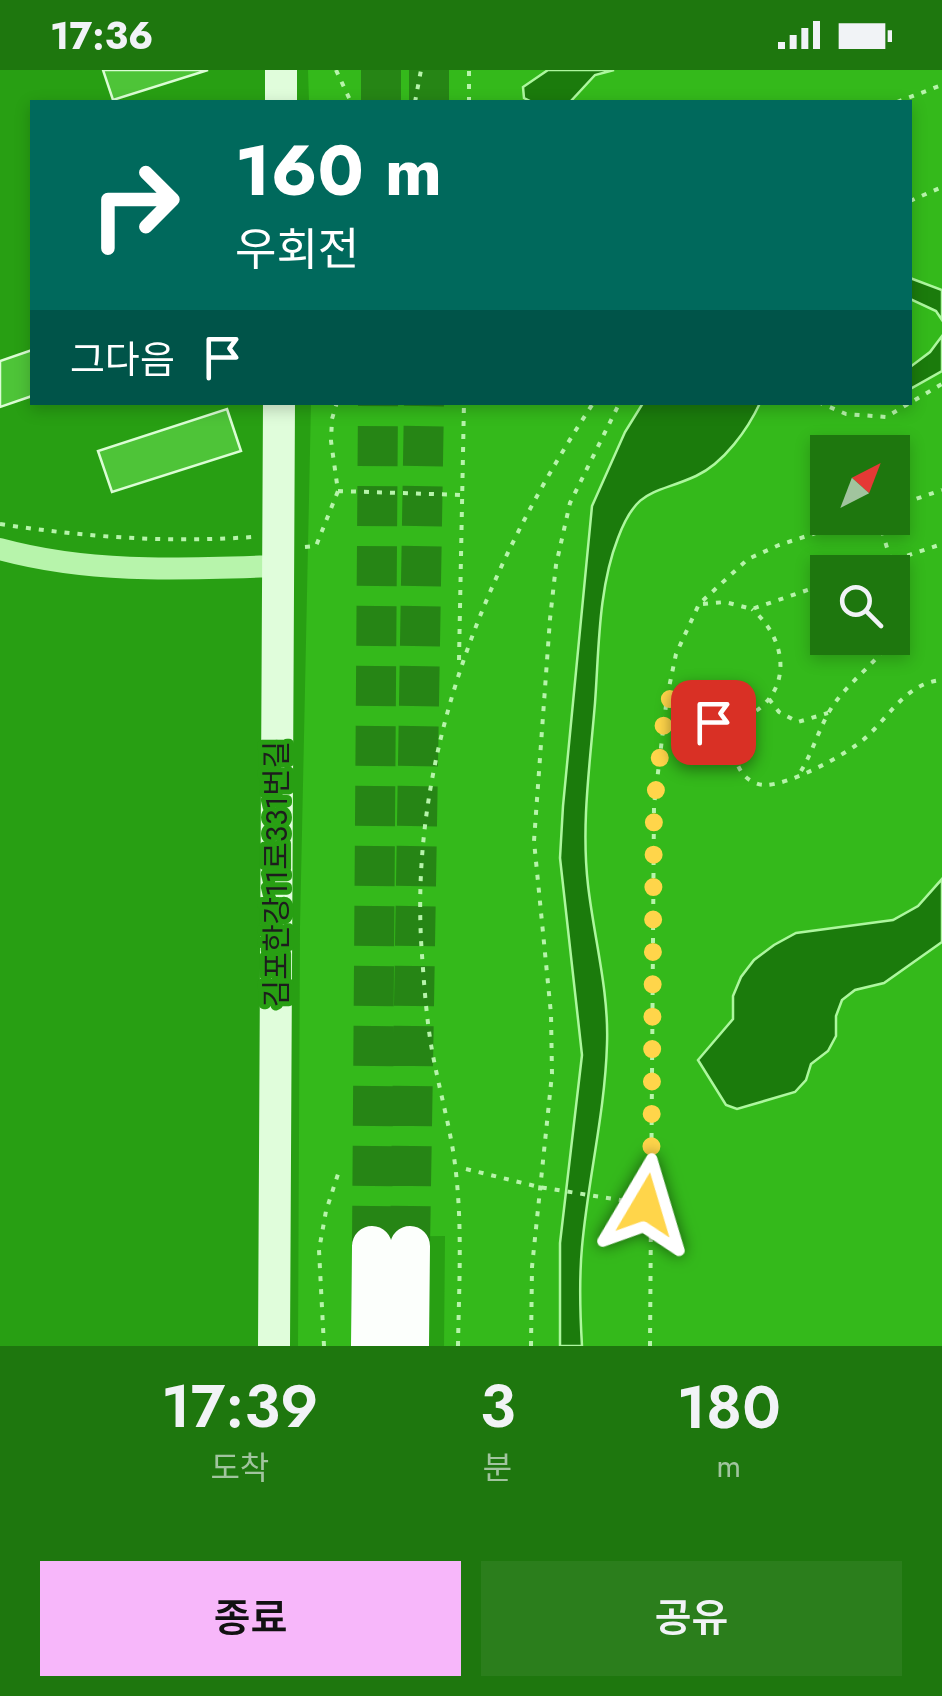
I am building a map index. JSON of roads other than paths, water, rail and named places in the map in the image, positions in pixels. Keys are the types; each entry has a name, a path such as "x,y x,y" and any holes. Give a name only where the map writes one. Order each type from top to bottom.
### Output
{"highway":[{"path":"371,1346 391,1246 409,1346"}],"main road":[{"path":"281,70 281,100"},
{"name":"김포한강11로331번길","path":"274,1346 279,405"}],"street":[{"path":"0,549 42,560 104,568 278,566"}],"tunnel":[{"path":"381,70 381,100"},
{"path":"429,70 429,100"},
{"path":"372,1246 378,405"},
{"path":"410,1246 424,405"}]}
